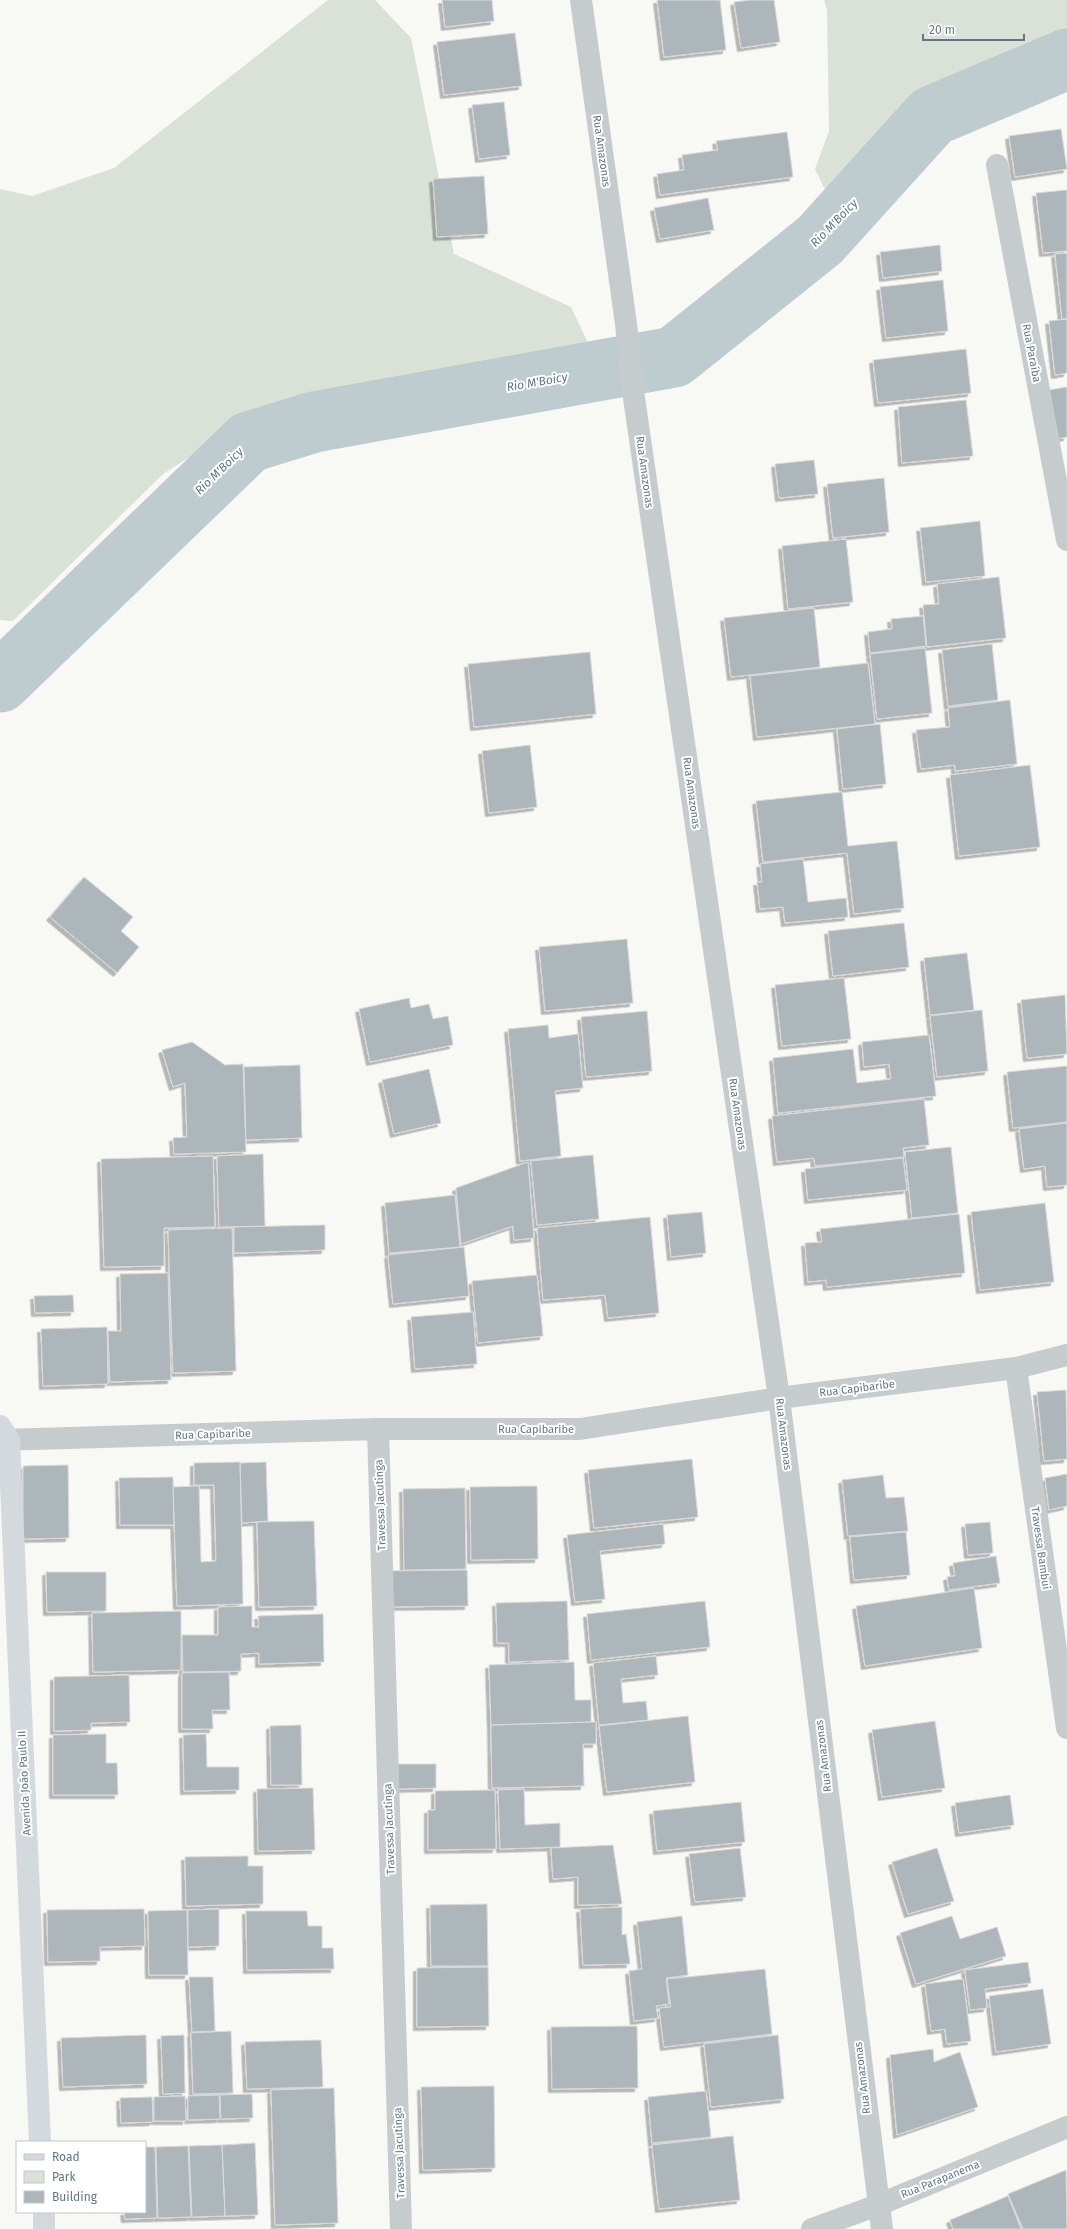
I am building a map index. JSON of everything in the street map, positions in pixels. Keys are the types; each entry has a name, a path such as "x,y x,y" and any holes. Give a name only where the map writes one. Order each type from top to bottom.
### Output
{"main road":[{"name":"Avenida João Paulo II","path":"3,1435 40,2141"},
{"path":"44,2213 44,2229"}],"street":[{"name":"Rua Amazonas","path":"581,0 626,324 633,391 779,1398 882,2229"},
{"name":"Rua Paraíba","path":"997,166 1067,540"},
{"name":"Rua Capibaribe","path":"3,1435 378,1429 580,1429 779,1398 1016,1368 1067,1354"},
{"name":"Travessa Bambui","path":"1016,1368 1067,1728"},
{"name":"Travessa Jacutinga","path":"378,1429 401,2229"},
{"name":"Rua Parapanema","path":"812,2229 878,2205 1067,2127"}],"green space":[{"path":"328,0 375,0 411,38 454,254 571,307 589,345 515,375 392,378 268,407 163,474 13,621 0,620 0,189 32,196 114,168"},
{"path":"824,0 1067,0 1067,75 1032,80 962,118 908,181 832,204 815,169 829,131 827,10"}],"building":[{"path":"442,0 492,0 494,21 445,27"},
{"path":"657,0 720,0 726,50 664,57"},
{"path":"774,0 780,42 741,48 734,2"},
{"path":"515,33 522,86 444,95 437,42"},
{"path":"504,102 510,155 479,159 472,105"},
{"path":"1061,129 1067,169 1015,177 1009,136"},
{"path":"787,132 793,177 660,195 657,174 684,170 682,155 718,150 716,141"},
{"path":"484,176 488,234 437,237 433,179"},
{"path":"1067,190 1067,251 1043,253 1036,193"},
{"path":"708,198 714,230 660,239 654,208"},
{"path":"940,245 942,271 883,278 880,252"},
{"path":"1067,253 1067,318 1062,319 1055,254"},
{"path":"943,280 948,331 886,338 880,287"},
{"path":"1067,319 1067,373 1055,375 1049,321"},
{"path":"966,349 971,393 878,403 873,360"},
{"path":"1067,387 1067,437 1057,439 1049,390"},
{"path":"966,400 973,456 902,463 898,407"},
{"path":"814,460 818,494 779,498 775,464"},
{"path":"884,478 889,532 833,538 827,484"},
{"path":"980,521 985,576 926,582 920,528"},
{"path":"846,539 853,602 788,609 782,546"},
{"path":"999,577 1006,638 927,647 923,605 939,604 937,584"},
{"path":"814,608 820,667 731,677 724,618"},
{"path":"923,616 926,646 870,653 868,632 892,629 891,619"},
{"path":"992,644 998,700 948,706 942,650"},
{"path":"925,648 932,713 877,719 870,654"},
{"path":"590,652 596,714 474,727 468,664"},
{"path":"868,663 875,724 757,737 750,676"},
{"path":"1010,700 1017,764 955,771 955,765 921,769 916,730 950,727 948,708"},
{"path":"880,724 886,784 843,789 837,729"},
{"path":"530,745 537,807 489,813 482,751"},
{"path":"1030,765 1040,847 959,856 950,775"},
{"path":"842,792 848,846 897,841 904,908 854,914 847,853 763,862 756,801"},
{"path":"803,859 808,902 846,898 848,917 785,923 783,907 760,909 757,882 762,882 760,864"},
{"path":"84,877 133,917 121,931 139,947 117,973 50,917"},
{"path":"904,923 909,967 833,976 828,931"},
{"path":"627,939 633,1003 545,1011 539,947"},
{"path":"967,953 974,1010 930,1015 924,958"},
{"path":"844,978 851,1039 782,1046 775,985"},
{"path":"1065,995 1067,1054 1027,1058 1021,1000"},
{"path":"409,998 411,1008 429,1004 433,1019 448,1016 453,1045 370,1062 359,1009"},
{"path":"982,1010 988,1071 937,1077 930,1016"},
{"path":"647,1011 652,1071 586,1077 581,1017"},
{"path":"548,1025 549,1038 578,1034 583,1088 555,1091 561,1156 520,1161 508,1029"},
{"path":"929,1035 936,1096 778,1113 773,1058 853,1049 857,1083 891,1079 889,1064 864,1067 862,1042"},
{"path":"192,1042 225,1065 243,1064 246,1152 174,1154 173,1138 187,1137 185,1083 173,1087 162,1050"},
{"path":"300,1065 302,1138 246,1140 244,1067"},
{"path":"1067,1066 1067,1122 1013,1128 1007,1072"},
{"path":"429,1069 441,1123 394,1134 382,1080"},
{"path":"924,1099 929,1145 903,1148 904,1157 815,1166 814,1158 777,1162 772,1116"},
{"path":"1067,1123 1067,1185 1047,1187 1045,1166 1024,1169 1019,1129"},
{"path":"951,1147 958,1213 912,1218 905,1152"},
{"path":"263,1154 265,1226 219,1227 217,1156"},
{"path":"593,1155 599,1219 537,1225 531,1161"},
{"path":"213,1156 215,1227 164,1228 164,1266 104,1267 101,1159"},
{"path":"903,1158 907,1190 808,1200 805,1169"},
{"path":"528,1162 534,1238 514,1240 513,1226 461,1244 456,1188"},
{"path":"455,1195 460,1247 389,1253 385,1203"},
{"path":"1045,1203 1054,1282 980,1290 971,1212"},
{"path":"702,1212 706,1253 671,1257 667,1215"},
{"path":"959,1214 965,1273 827,1287 826,1280 808,1282 805,1243 822,1242 820,1229"},
{"path":"650,1217 659,1313 608,1318 605,1295 543,1300 537,1228"},
{"path":"325,1225 325,1250 234,1253 234,1227"},
{"path":"232,1228 236,1371 173,1373 168,1230"},
{"path":"464,1247 469,1296 393,1304 388,1255"},
{"path":"168,1273 171,1380 110,1382 108,1331 121,1331 120,1274"},
{"path":"537,1275 543,1336 478,1343 472,1281"},
{"path":"73,1295 74,1312 35,1313 34,1296"},
{"path":"473,1312 477,1364 415,1369 411,1317"},
{"path":"107,1327 108,1384 43,1386 41,1329"},
{"path":"1066,1390 1067,1459 1044,1461 1037,1392"},
{"path":"692,1459 698,1517 594,1528 588,1470"},
{"path":"240,1462 243,1604 177,1606 173,1487 199,1486 201,1562 216,1561 214,1485 194,1485 194,1463"},
{"path":"266,1462 268,1521 242,1523 240,1463"},
{"path":"68,1465 69,1538 23,1539 23,1466"},
{"path":"1067,1474 1067,1506 1049,1510 1045,1478"},
{"path":"883,1475 886,1498 904,1497 908,1531 848,1536 842,1480"},
{"path":"173,1477 174,1525 120,1525 119,1478"},
{"path":"537,1486 538,1559 471,1560 470,1487"},
{"path":"465,1488 466,1569 404,1570 403,1489"},
{"path":"314,1521 317,1606 259,1607 257,1522"},
{"path":"990,1522 993,1553 968,1555 965,1524"},
{"path":"663,1524 665,1544 600,1551 605,1599 575,1602 567,1535"},
{"path":"906,1532 910,1575 854,1580 850,1537"},
{"path":"996,1556 1000,1583 949,1590 947,1577 955,1576 953,1563"},
{"path":"467,1570 468,1606 383,1607 382,1571"},
{"path":"46,1572 106,1572 106,1611 47,1612"},
{"path":"974,1588 982,1648 865,1666 856,1606"},
{"path":"567,1601 569,1660 509,1662 509,1643 497,1643 496,1603"},
{"path":"705,1601 710,1647 591,1660 587,1614"},
{"path":"252,1606 252,1627 259,1627 258,1616 323,1614 324,1662 259,1664 259,1653 241,1654 241,1671 183,1672 182,1635 218,1635 218,1607"},
{"path":"181,1611 181,1670 93,1672 92,1613"},
{"path":"656,1656 658,1675 621,1679 623,1703 646,1701 648,1720 599,1725 593,1663"},
{"path":"574,1662 575,1700 591,1700 591,1722 491,1725 489,1665"},
{"path":"229,1672 230,1710 212,1710 213,1729 182,1729 182,1673"},
{"path":"129,1675 130,1722 91,1723 91,1730 54,1731 54,1677"},
{"path":"688,1716 695,1782 607,1792 599,1726"},
{"path":"935,1721 945,1788 882,1797 872,1730"},
{"path":"596,1722 596,1744 583,1744 584,1786 492,1788 491,1725"},
{"path":"301,1725 302,1785 271,1785 270,1726"},
{"path":"106,1734 106,1763 117,1763 118,1795 53,1795 53,1735"},
{"path":"206,1734 207,1767 239,1767 239,1790 184,1791 183,1735"},
{"path":"398,1764 436,1764 436,1788 398,1789"},
{"path":"313,1788 315,1850 258,1851 257,1789"},
{"path":"524,1789 525,1825 560,1823 560,1847 500,1849 498,1790"},
{"path":"495,1790 496,1849 428,1850 428,1810 435,1810 435,1791"},
{"path":"1010,1795 1014,1825 959,1833 955,1803"},
{"path":"741,1802 745,1842 657,1851 653,1811"},
{"path":"613,1845 622,1904 578,1905 578,1877 553,1879 551,1848"},
{"path":"740,1848 746,1897 695,1902 689,1854"},
{"path":"937,1848 954,1901 908,1914 892,1862"},
{"path":"248,1856 248,1866 263,1866 263,1904 186,1906 185,1857"},
{"path":"487,1904 488,1966 431,1966 430,1905"},
{"path":"622,1907 622,1935 626,1934 630,1964 583,1965 580,1909"},
{"path":"144,1909 145,1946 100,1947 100,1961 48,1962 47,1910"},
{"path":"219,1909 219,1946 188,1947 188,1910"},
{"path":"187,1910 188,1975 149,1975 148,1911"},
{"path":"246,1911 307,1911 308,1926 322,1926 322,1948 333,1948 334,1969 247,1970"},
{"path":"682,1916 688,1975 666,1978 669,2004 656,2006 658,2018 634,2021 629,1971 642,1969 637,1922"},
{"path":"952,1916 960,1939 997,1927 1006,1956 916,1984 900,1933"},
{"path":"1028,1962 1031,1983 985,1989 987,2008 970,2010 965,1970"},
{"path":"488,1967 489,2026 417,2027 417,1968"},
{"path":"765,1969 772,2034 664,2047 659,2008 671,2007 667,1979"},
{"path":"189,1977 213,1977 215,2031 192,2032"},
{"path":"963,1979 971,2041 947,2044 945,2029 931,2031 925,1984"},
{"path":"1043,1989 1051,2044 996,2052 989,1996"},
{"path":"637,2026 638,2088 552,2089 551,2027"},
{"path":"231,2031 233,2093 193,2094 191,2033"},
{"path":"146,2035 147,2084 63,2087 61,2038"},
{"path":"184,2035 185,2093 163,2094 161,2036"},
{"path":"778,2035 784,2099 711,2107 704,2044"},
{"path":"321,2040 323,2087 247,2089 245,2042"},
{"path":"933,2049 934,2062 960,2052 978,2107 897,2135 890,2055"},
{"path":"494,2086 495,2168 423,2170 421,2087"},
{"path":"334,2088 338,2223 275,2225 271,2090"},
{"path":"706,2091 711,2137 652,2143 648,2097"},
{"path":"252,2094 253,2118 221,2119 220,2095"},
{"path":"219,2095 220,2119 188,2120 188,2096"},
{"path":"185,2096 186,2121 154,2121 154,2097"},
{"path":"152,2097 153,2122 121,2123 120,2098"},
{"path":"733,2136 740,2200 659,2209 652,2145"},
{"path":"255,2143 258,2215 225,2216 222,2145"},
{"path":"222,2145 225,2216 192,2217 189,2146"},
{"path":"188,2146 191,2217 158,2218 156,2147"},
{"path":"146,2147 155,2147 157,2218 125,2219 124,2213 146,2213"},
{"path":"1066,2170 1067,2229 1023,2229 1008,2194"},
{"path":"1008,2196 1021,2229 953,2229 950,2220"}],"waterway":[{"name":"Rio M'Boicy","path":"0,682 249,442 314,422 674,357 820,240 932,116 1067,59"}]}
